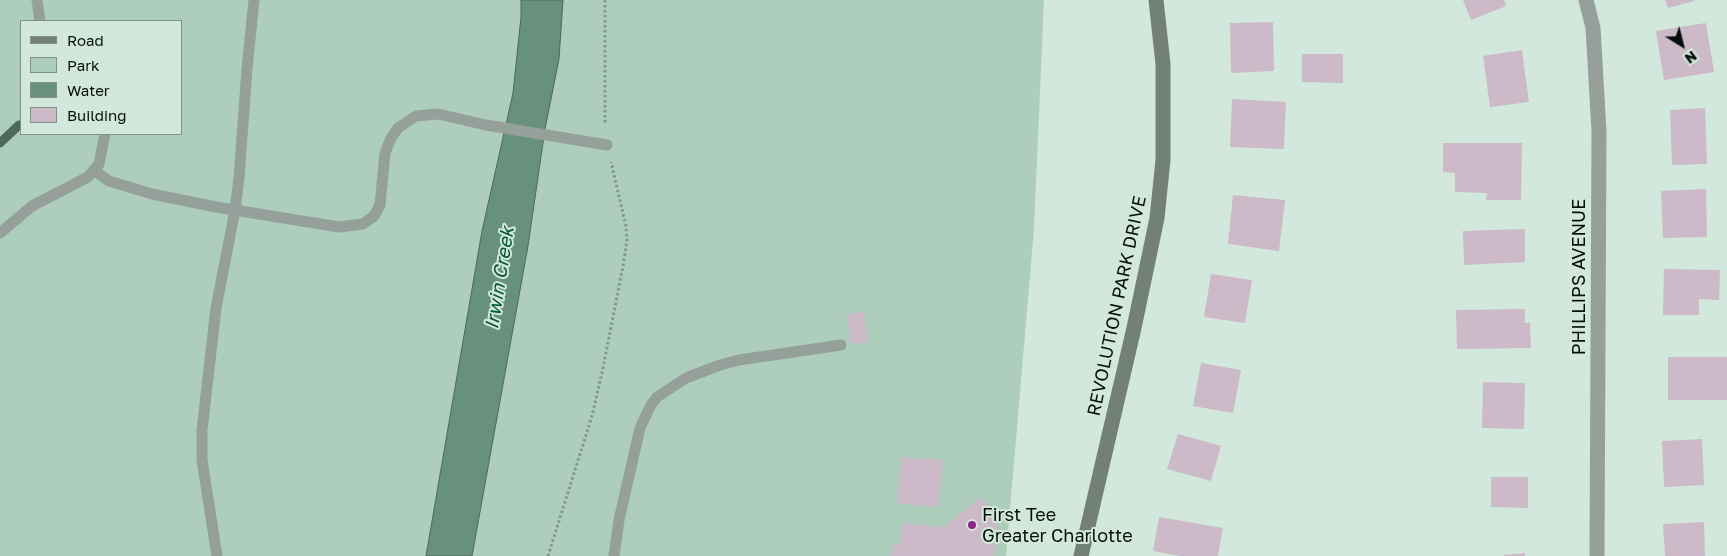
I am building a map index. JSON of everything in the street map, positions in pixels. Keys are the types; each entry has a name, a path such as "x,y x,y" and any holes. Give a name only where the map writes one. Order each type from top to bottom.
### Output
{"street":[{"name":"REVOLUTION PARK DRIVE","path":"1081,556 1134,328 1157,218 1163,160 1163,64 1156,0"},
{"name":"PHILLIPS AVENUE","path":"1586,0 1593,28 1599,131 1597,556"}],"lane":[{"path":"37,0 40,20"},
{"path":"218,556 202,460 202,430 216,308 235,210 254,0"},
{"path":"95,170 109,181 134,188 235,210 339,227 363,224 374,216 380,205 385,153 391,138 403,123 416,116 438,114 486,125 607,145"},
{"path":"0,233 32,206 80,182 95,170 100,158 105,135"},
{"path":"614,556 619,520 640,428 646,412 657,398 686,378 720,365 739,360 841,345"}],"path":[{"path":"548,556 592,416 626,249 626,226 607,145 604,111 604,0"}],"green space":[{"path":"0,0 1044,0 1034,229 1006,556 0,556"}],"water":[{"name":"Irwin Creek","path":"521,0 563,0 559,59 545,129 528,246 472,556 426,556 482,231 513,93"}],"building":[{"path":"1463,0 1504,0 1506,6 1471,20"},
{"path":"1665,0 1694,0 1694,1 1668,8"},
{"path":"1273,22 1274,71 1231,73 1230,23"},
{"path":"1706,23 1714,72 1664,80 1656,31"},
{"path":"1522,50 1529,102 1490,107 1483,56"},
{"path":"1302,54 1343,54 1343,83 1302,82"},
{"path":"1232,99 1286,102 1284,149 1230,147"},
{"path":"1705,108 1707,164 1672,165 1670,110"},
{"path":"1443,143 1522,143 1521,200 1486,200 1487,193 1455,192 1455,173 1443,172"},
{"path":"1706,189 1707,237 1663,238 1661,191"},
{"path":"1233,195 1285,200 1279,251 1228,244"},
{"path":"1525,229 1525,262 1464,265 1463,231"},
{"path":"1664,269 1720,270 1719,300 1699,299 1699,315 1663,315"},
{"path":"1211,274 1252,280 1245,323 1204,317"},
{"path":"1525,309 1525,323 1530,323 1531,348 1457,349 1456,310"},
{"path":"864,311 868,342 851,344 847,314"},
{"path":"1668,357 1727,357 1727,400 1668,400"},
{"path":"1201,363 1241,370 1233,413 1193,406"},
{"path":"1483,382 1525,383 1524,429 1482,428"},
{"path":"1178,434 1221,446 1211,481 1167,469"},
{"path":"1702,439 1704,485 1664,487 1662,441"},
{"path":"901,457 943,460 938,507 897,503"},
{"path":"1491,477 1528,477 1528,508 1491,507"},
{"name":"First Tee Greater Charlotte","path":"981,497 1000,520 997,522 994,556 891,556 892,545 900,545 902,523 944,527"},
{"path":"1159,517 1223,528 1218,556 1180,556 1153,551"},
{"path":"1704,522 1705,556 1665,556 1663,524"},
{"path":"1525,553 1525,556 1504,556 1504,555"}],"waterway":[{"path":"0,143 19,125"}],"place":[{"name":"First Tee Greater Charlotte","path":"972,525"}]}
